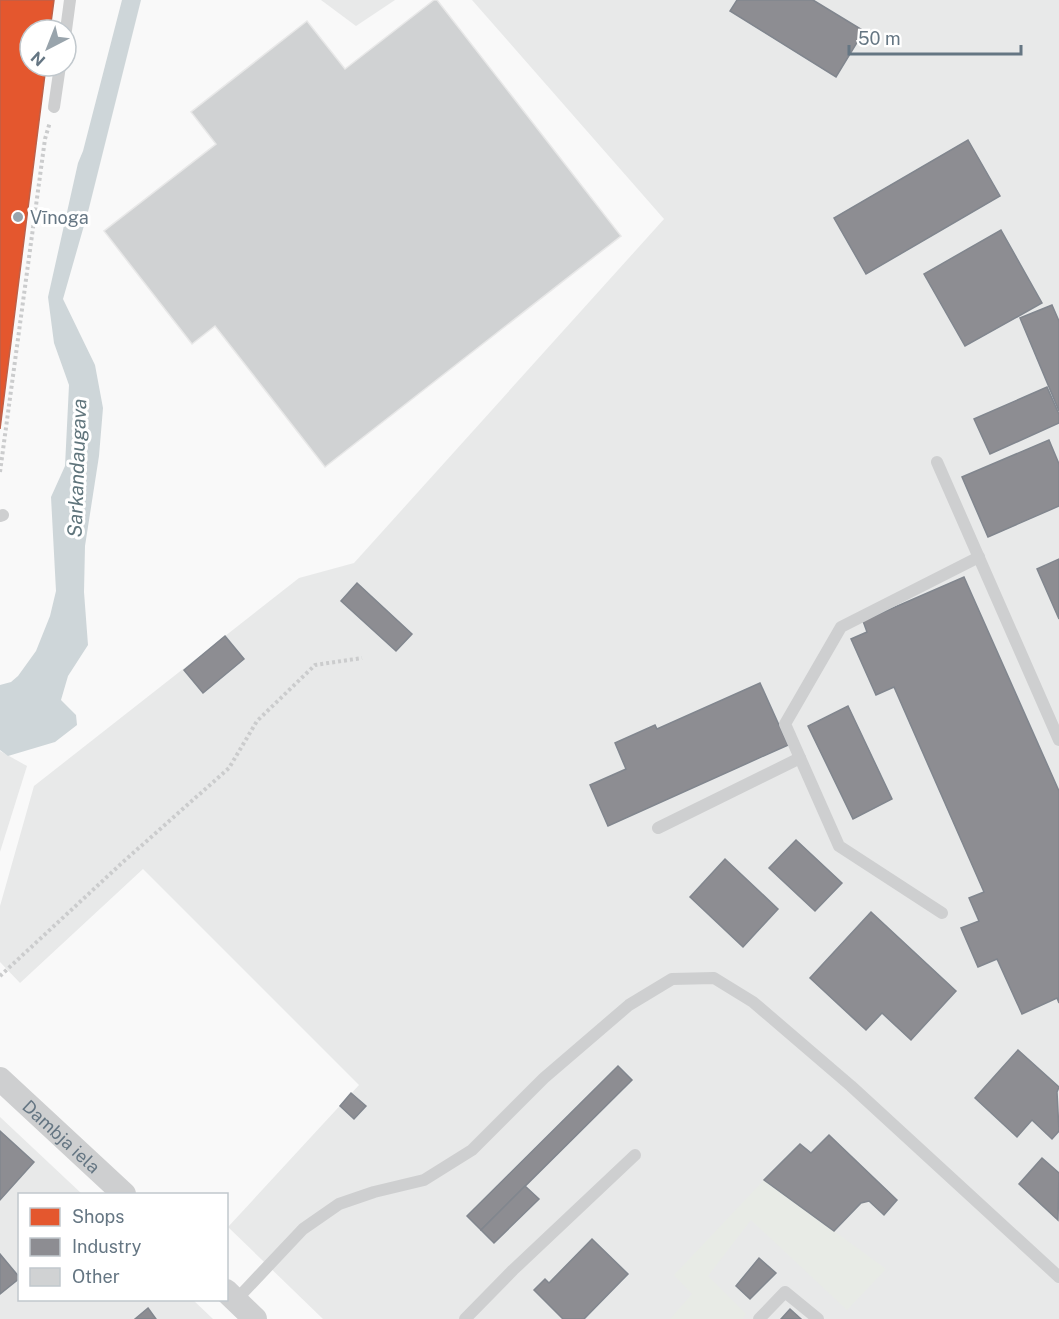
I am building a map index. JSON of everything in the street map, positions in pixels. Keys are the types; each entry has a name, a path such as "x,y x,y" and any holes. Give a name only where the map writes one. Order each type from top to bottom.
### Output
{"street":[{"name":"Dambja iela","path":"0,1079 123,1193"},
{"path":"231,1296 255,1319"}],"lane":[{"path":"68,18 70,0"},
{"path":"54,108 58,78"},
{"path":"937,462 1059,740"},
{"path":"942,913 839,846 785,724 841,627 979,557"},
{"path":"658,828 800,758"},
{"path":"231,1296 303,1229 339,1204 374,1192 424,1180 472,1150 544,1078 629,1005 672,979 714,978 753,1002 851,1086 1059,1277"},
{"path":"465,1319 513,1270 635,1155"},
{"path":"759,1319 785,1292 818,1319"}],"path":[{"path":"0,472 45,140 54,108"},
{"path":"0,976 229,768 257,721 315,665 362,658"}],"shaded area":[{"path":"321,0 395,0 356,26"},
{"path":"472,0 1059,0 1059,1319 323,1319 228,1227 359,1085 143,869 20,983 0,962 0,906 34,786 299,578 354,563 664,219"},
{"path":"0,751 27,766 0,852"},
{"path":"0,1117 81,1193 18,1193 18,1301 194,1301 213,1319 0,1319"},
{"path":"764,1180 886,1269 847,1310 751,1220 708,1276 746,1314 742,1319 670,1319 692,1294 674,1275"}],"water":[{"name":"Sarkandaugava","path":"122,0 141,0 89,208 63,299 95,365 103,408 99,456 85,546 84,592 88,645 68,676 61,700 76,715 77,725 55,742 8,756 0,750 0,685 11,682 18,676 36,651 50,616 56,591 51,497 65,466 69,385 54,343 48,297 78,163"}],"building: Shops":[{"path":"0,0 54,0 52,18 18,18 18,78 44,78 0,429"}],"building: Industry":[{"path":"737,0 813,0 864,31 836,77 730,11"},
{"path":"968,140 1000,196 866,274 834,218"},
{"path":"1001,230 1042,303 965,346 924,274"},
{"path":"1052,305 1059,321 1059,411 1020,318"},
{"path":"1047,387 1059,414 1059,423 990,454 974,419"},
{"path":"1049,440 1059,464 1059,506 988,537 962,477"},
{"path":"1059,559 1059,619 1037,569"},
{"path":"964,577 1059,791 1059,1003 1057,998 1022,1014 997,959 978,967 961,928 979,921 969,898 984,892 894,687 876,695 851,639 867,632 863,621"},
{"path":"357,583 412,634 396,651 341,601"},
{"path":"225,636 244,659 203,693 184,670"},
{"path":"760,683 788,745 608,826 590,785 626,769 615,743 655,725 657,729"},
{"path":"848,706 892,799 853,819 808,726"},
{"path":"796,840 842,883 815,911 769,868"},
{"path":"725,859 778,909 743,947 690,897"},
{"path":"871,912 956,991 911,1040 882,1013 866,1030 810,978"},
{"path":"1018,1050 1059,1087 1057,1092 1059,1131 1052,1139 1032,1120 1017,1137 975,1098"},
{"path":"618,1066 632,1080 481,1230 467,1216"},
{"path":"351,1093 366,1106 354,1119 340,1106"},
{"path":"0,1131 34,1162 0,1200"},
{"path":"829,1135 897,1200 884,1215 869,1201 861,1203 834,1231 764,1180 800,1144 811,1153"},
{"path":"1042,1158 1059,1173 1058,1220 1019,1184"},
{"path":"525,1186 539,1199 494,1243 481,1230"},
{"path":"592,1239 628,1274 584,1319 563,1319 534,1290 545,1279 549,1283"},
{"path":"0,1254 18,1276 18,1280 0,1294"},
{"path":"759,1258 776,1273 750,1299 736,1286"},
{"path":"148,1308 156,1319 135,1319"},
{"path":"790,1309 801,1319 781,1319"}],"building: Other":[{"path":"434,0 437,0 621,236 325,467 215,326 192,344 104,231 216,144 191,112 307,21 345,69"}],"place":[{"name":"Vīnoga","path":"18,217"}]}
